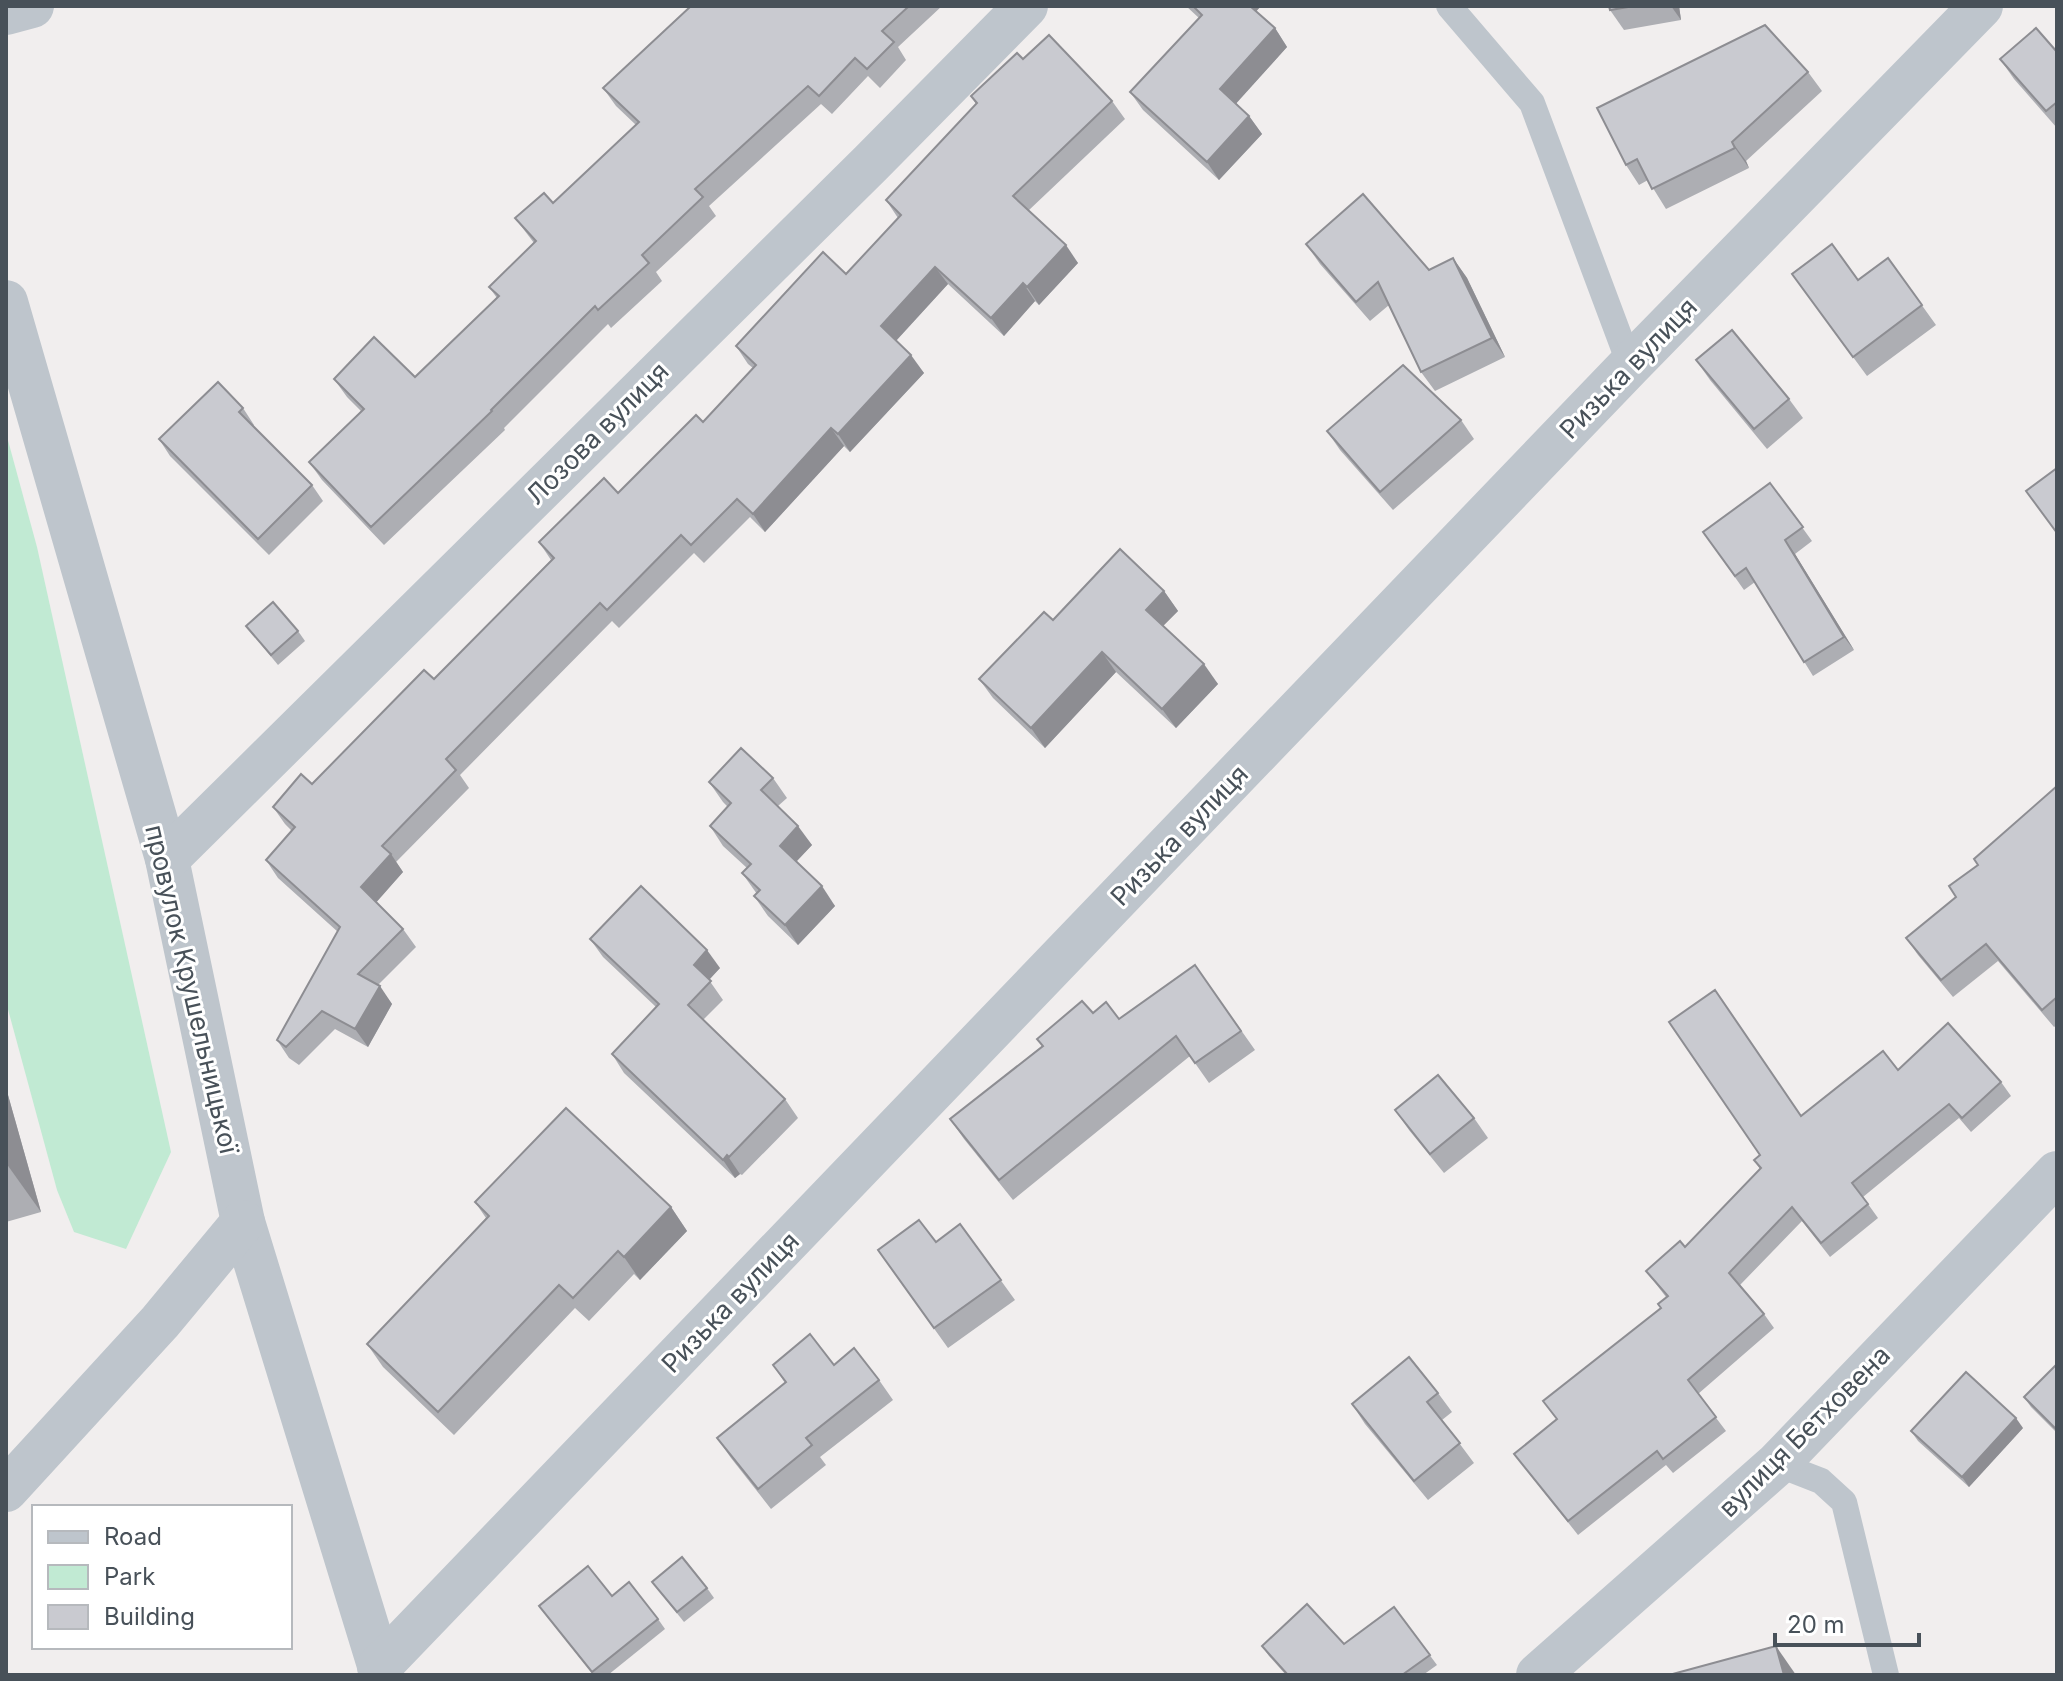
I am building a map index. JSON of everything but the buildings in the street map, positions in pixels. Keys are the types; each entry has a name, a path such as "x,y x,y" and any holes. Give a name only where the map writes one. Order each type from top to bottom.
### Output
{"street":[{"path":"6,13 32,6"},
{"name":"Лозова вулиця","path":"167,859 1026,6"},
{"name":"Ризька вулиця","path":"380,1671 1630,365 1981,6"},
{"name":"провулок Крушельницької","path":"6,302 167,859 243,1222 380,1671"},
{"name":"вулиця Бетховена","path":"1538,1675 1777,1464 2057,1173"},
{"path":"6,1490 160,1322 243,1222"}],"lane":[{"path":"1449,6 1532,103 1630,365"},
{"path":"1777,1464 1821,1481 1844,1502 1886,1675"}],"green space":[{"path":"6,433 37,547 171,1152 126,1249 74,1232 57,1190 6,1002"}]}
